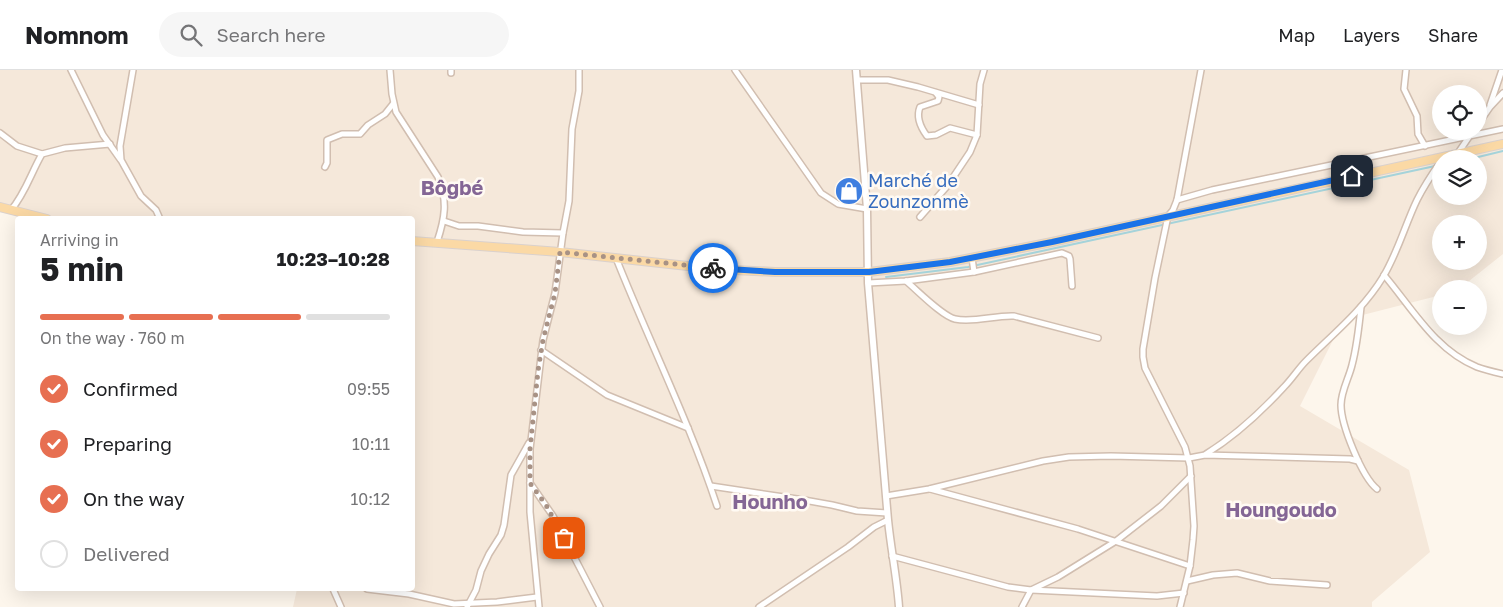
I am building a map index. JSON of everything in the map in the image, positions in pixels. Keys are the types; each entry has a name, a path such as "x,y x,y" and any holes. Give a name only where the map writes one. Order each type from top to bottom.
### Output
{"main road":[{"path":"1473,150 1503,144"},
{"path":"415,241 560,252 715,269 775,272 869,272 973,265 1168,216 1432,160"},
{"path":"0,207 34,216"}],"street":[{"path":"71,70 110,144 141,196 156,210 159,216"},
{"path":"121,160 120,146 133,70"},
{"path":"390,70 393,104 400,120 438,177 443,192 444,221 437,242"},
{"path":"538,607 530,512 531,440 541,350 555,293 569,201 572,129 580,91 579,70"},
{"path":"735,70 821,193 838,204 867,208"},
{"path":"856,70 867,208 868,283 887,513 899,607"},
{"path":"920,217 948,185 970,152 977,135 980,84 984,70"},
{"path":"1180,607 1190,566 1194,526 1192,476 1185,447 1158,395 1144,362 1143,349 1168,216 1177,200 1201,70"},
{"path":"1406,70 1404,90 1417,116 1418,134 1426,146"},
{"path":"1490,107 1502,70"},
{"path":"857,80 888,80 979,105"},
{"path":"936,93 939,98 938,101 920,107 918,112 921,129 927,136 936,135 950,128 977,135"},
{"path":"1487,111 1503,93"},
{"path":"325,167 327,163 327,140 342,134 360,134 368,125 385,114 393,104"},
{"path":"1487,133 1503,129"},
{"path":"0,133 17,146 42,154 65,148 110,144"},
{"path":"1177,200 1212,190 1455,140"},
{"path":"11,211 21,199 42,154"},
{"path":"1205,455 1249,422 1285,386 1305,362 1361,307 1384,275 1397,251 1417,201 1432,174"},
{"path":"444,221 459,226 478,226 523,232 563,233"},
{"path":"868,283 906,281 973,265 1062,253 1069,256 1070,259 1072,286"},
{"path":"616,258 688,428 717,506"},
{"path":"1384,275 1428,330 1445,347 1477,367 1503,374"},
{"path":"906,281 940,311 953,319 964,320 1003,315 1014,316 1098,338"},
{"path":"1361,307 1355,353 1343,390 1341,406 1358,461 1366,476 1377,489"},
{"path":"541,350 607,395 688,428"},
{"path":"467,606 476,590 489,554 501,535 512,475 531,440"},
{"path":"886,496 929,489 1043,461 1069,457 1189,458 1205,455 1358,461"},
{"path":"1022,607 1031,590 1058,577 1116,541 1161,506 1192,476"},
{"path":"530,483 553,516 600,607"},
{"path":"711,486 804,500 857,512 887,513"},
{"path":"929,489 1078,529 1190,566"},
{"path":"759,607 848,547 874,527 888,520"},
{"path":"892,556 991,583 1031,590 1157,596 1184,593"},
{"path":"1187,581 1213,575 1237,573 1270,580 1327,585"},
{"path":"334,591 341,607"},
{"path":"384,591 409,594 467,606 537,597"}],"shaded area":[{"path":"0,70 1503,70 1503,254 1487,267 1487,215 1432,215 1432,270 1483,270 1470,280 1432,280 1432,297 1343,320 1300,406 1409,470 1430,552 1372,602 1372,607 293,607 297,591 415,591 415,216 46,216 0,209"}],"waterway":[{"path":"1487,155 1503,151"},
{"path":"886,277 968,267 1432,167"}],"way so far":[{"path":"564,538 553,516 530,483 530,449 538,371 543,340 555,293 560,252 713,268"}],"place":[{"name":"Marché de Zounzonmè","path":"849,191"}],"district":[{"name":"Bôgbé","path":"452,188"},
{"name":"Hounho","path":"770,502"},
{"name":"Houngoudo","path":"1281,510"}],"route":[{"path":"713,268 775,272 869,272 950,262 1052,242 1352,176"}]}
